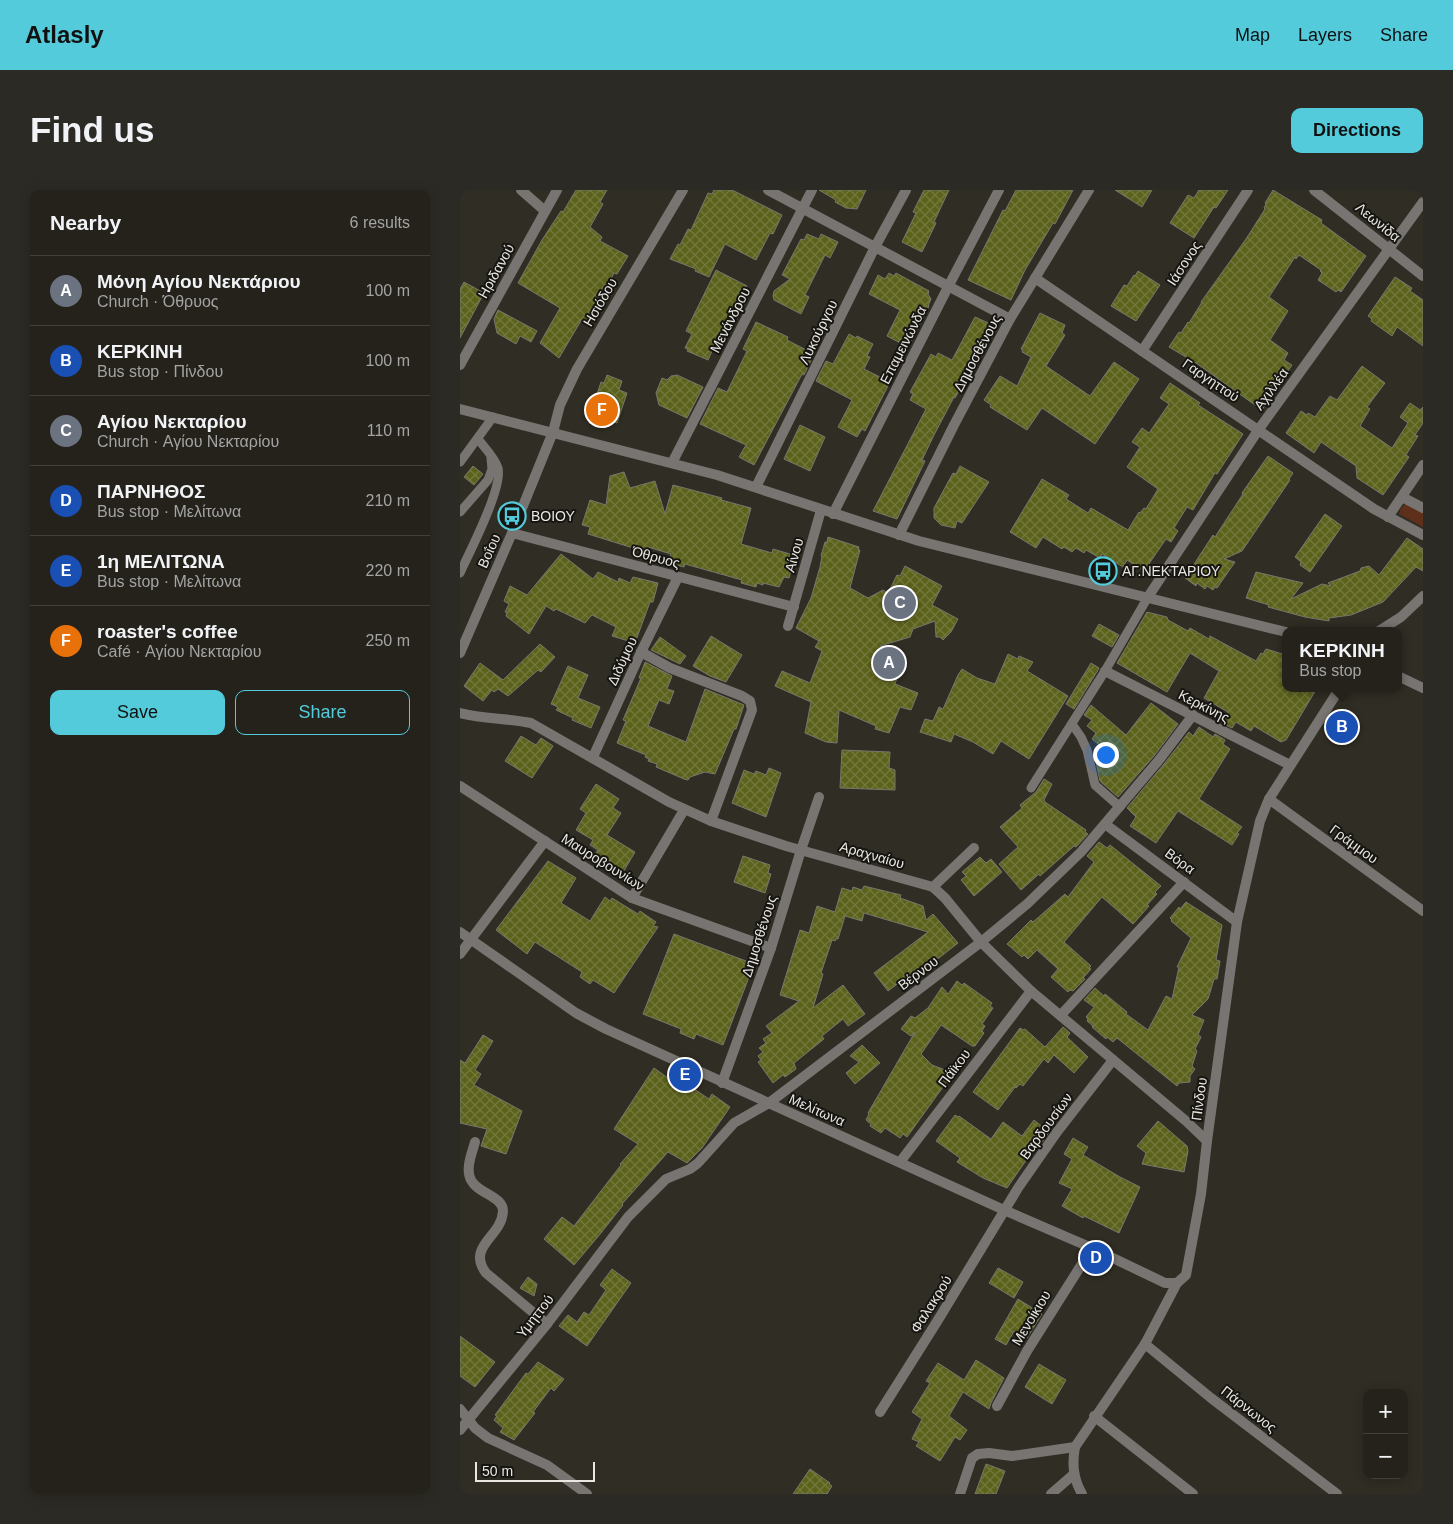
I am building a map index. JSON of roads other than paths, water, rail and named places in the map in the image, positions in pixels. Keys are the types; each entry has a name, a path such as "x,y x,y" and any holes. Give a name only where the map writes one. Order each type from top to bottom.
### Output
{"street":[{"path":"521,190 545,211"},
{"name":"Ηριδανού","path":"460,365 557,190"},
{"name":"Ησιόδου","path":"553,432 560,405 577,369 683,190"},
{"path":"768,190 1010,319"},
{"name":"Μενάνδρου","path":"672,463 812,190"},
{"name":"Λυκούργου","path":"756,487 875,247 906,190"},
{"name":"Επαμεινώνδα","path":"833,514 999,190"},
{"name":"Δημοσθένους","path":"899,535 1010,319 1089,190"},
{"name":"Ιάσονος","path":"1142,351 1248,190"},
{"name":"Λεωνίδα","path":"1314,190 1423,276"},
{"name":"Αχιλλέα","path":"1148,597 1259,429 1423,202"},
{"name":"Γαργηττού","path":"1035,278 1388,517 1423,535"},
{"path":"460,409 672,463 756,487 899,535 1282,631"},
{"name":"Βοΐου","path":"460,652 512,533 553,432"},
{"path":"1388,517 1423,465"},
{"path":"1402,497 1423,508"},
{"name":"Αίνου","path":"788,626 821,510"},
{"name":"Όθρυος","path":"512,533 794,607"},
{"name":"Διδύμου","path":"593,757 678,577"},
{"path":"1385,627 1401,616 1423,596"},
{"path":"641,652 670,668 742,696 750,701 752,710 710,821"},
{"name":"Κερκίνης","path":"1105,671 1290,765"},
{"path":"1402,678 1423,688"},
{"name":"Πίνδου","path":"1074,1474 1075,1446 1145,1344 1177,1282 1186,1276 1201,1194 1238,922 1260,822 1270,799 1290,765 1337,692"},
{"name":"Αραχναίου","path":"460,714 477,718 509,719 531,723 684,810 710,821 801,850 932,887 945,898 981,942 1031,991 1186,1121 1207,1141"},
{"name":"Βέρνου","path":"628,1217 666,1179 690,1169 698,1163 734,1123 769,1103 981,942 1054,879 1081,852 1120,807 1193,715"},
{"name":"Μαυροβουνίων","path":"460,786 632,898 771,948"},
{"name":"Δημοσθένους","path":"722,1083 771,948 819,797"},
{"name":"Γράμμου","path":"1270,799 1423,911"},
{"path":"632,898 684,810"},
{"name":"Βόρα","path":"1105,824 1238,922"},
{"path":"460,954 545,841"},
{"path":"932,887 974,848"},
{"path":"1061,1015 1184,882"},
{"name":"Μελίτωνα","path":"460,932 576,1013 606,1029 1165,1282 1177,1282"},
{"name":"Πάϊκου","path":"900,1162 1031,991"},
{"name":"Βαρδουσίων","path":"1004,1210 1057,1132 1113,1060"},
{"path":"475,1142 469,1171 471,1180 477,1187 501,1204 503,1210 502,1217 495,1230 481,1249 478,1257 480,1266 547,1324"},
{"name":"Φαλακρού","path":"880,1412 1004,1210"},
{"name":"Υμηττού","path":"460,1430 547,1324 628,1217"},
{"name":"Μενοίκιου","path":"997,1406 1027,1351 1092,1248"},
{"name":"Πάρνωνος","path":"1145,1344 1219,1404 1337,1494"},
{"path":"460,1409 475,1428 488,1438 548,1466 587,1494"},
{"path":"1094,1416 1193,1494"},
{"path":"960,1494 972,1458 978,1454 989,1453 1012,1456 1075,1446"},
{"path":"1050,1494 1074,1474 1082,1494"}],"lane":[{"path":"460,462 493,417"},
{"path":"460,574 491,502 496,485 498,469 478,439"},
{"path":"460,512 488,480 492,469 491,456"},
{"path":"1031,788 1105,671 1148,597"},
{"path":"1072,724 1087,750 1095,785 1120,807"}],"place":[{"name":"roaster's coffee","path":"602,410"},
{"name":"ΒΟΙΟΥ","path":"512,516"},
{"name":"ΑΓ.ΝΕΚΤΑΡΙΟΥ","path":"1103,571"},
{"name":"Αγίου Νεκταρίου","path":"900,603"},
{"name":"Μόνη Αγίου Νεκτάριου","path":"889,663"},
{"name":"ΚΕΡΚΙΝΗ","path":"1342,727"},
{"name":"1η ΜΕΛΙΤΩΝΑ","path":"685,1075"},
{"name":"ΠΑΡΝΗΘΟΣ","path":"1096,1258"}]}
